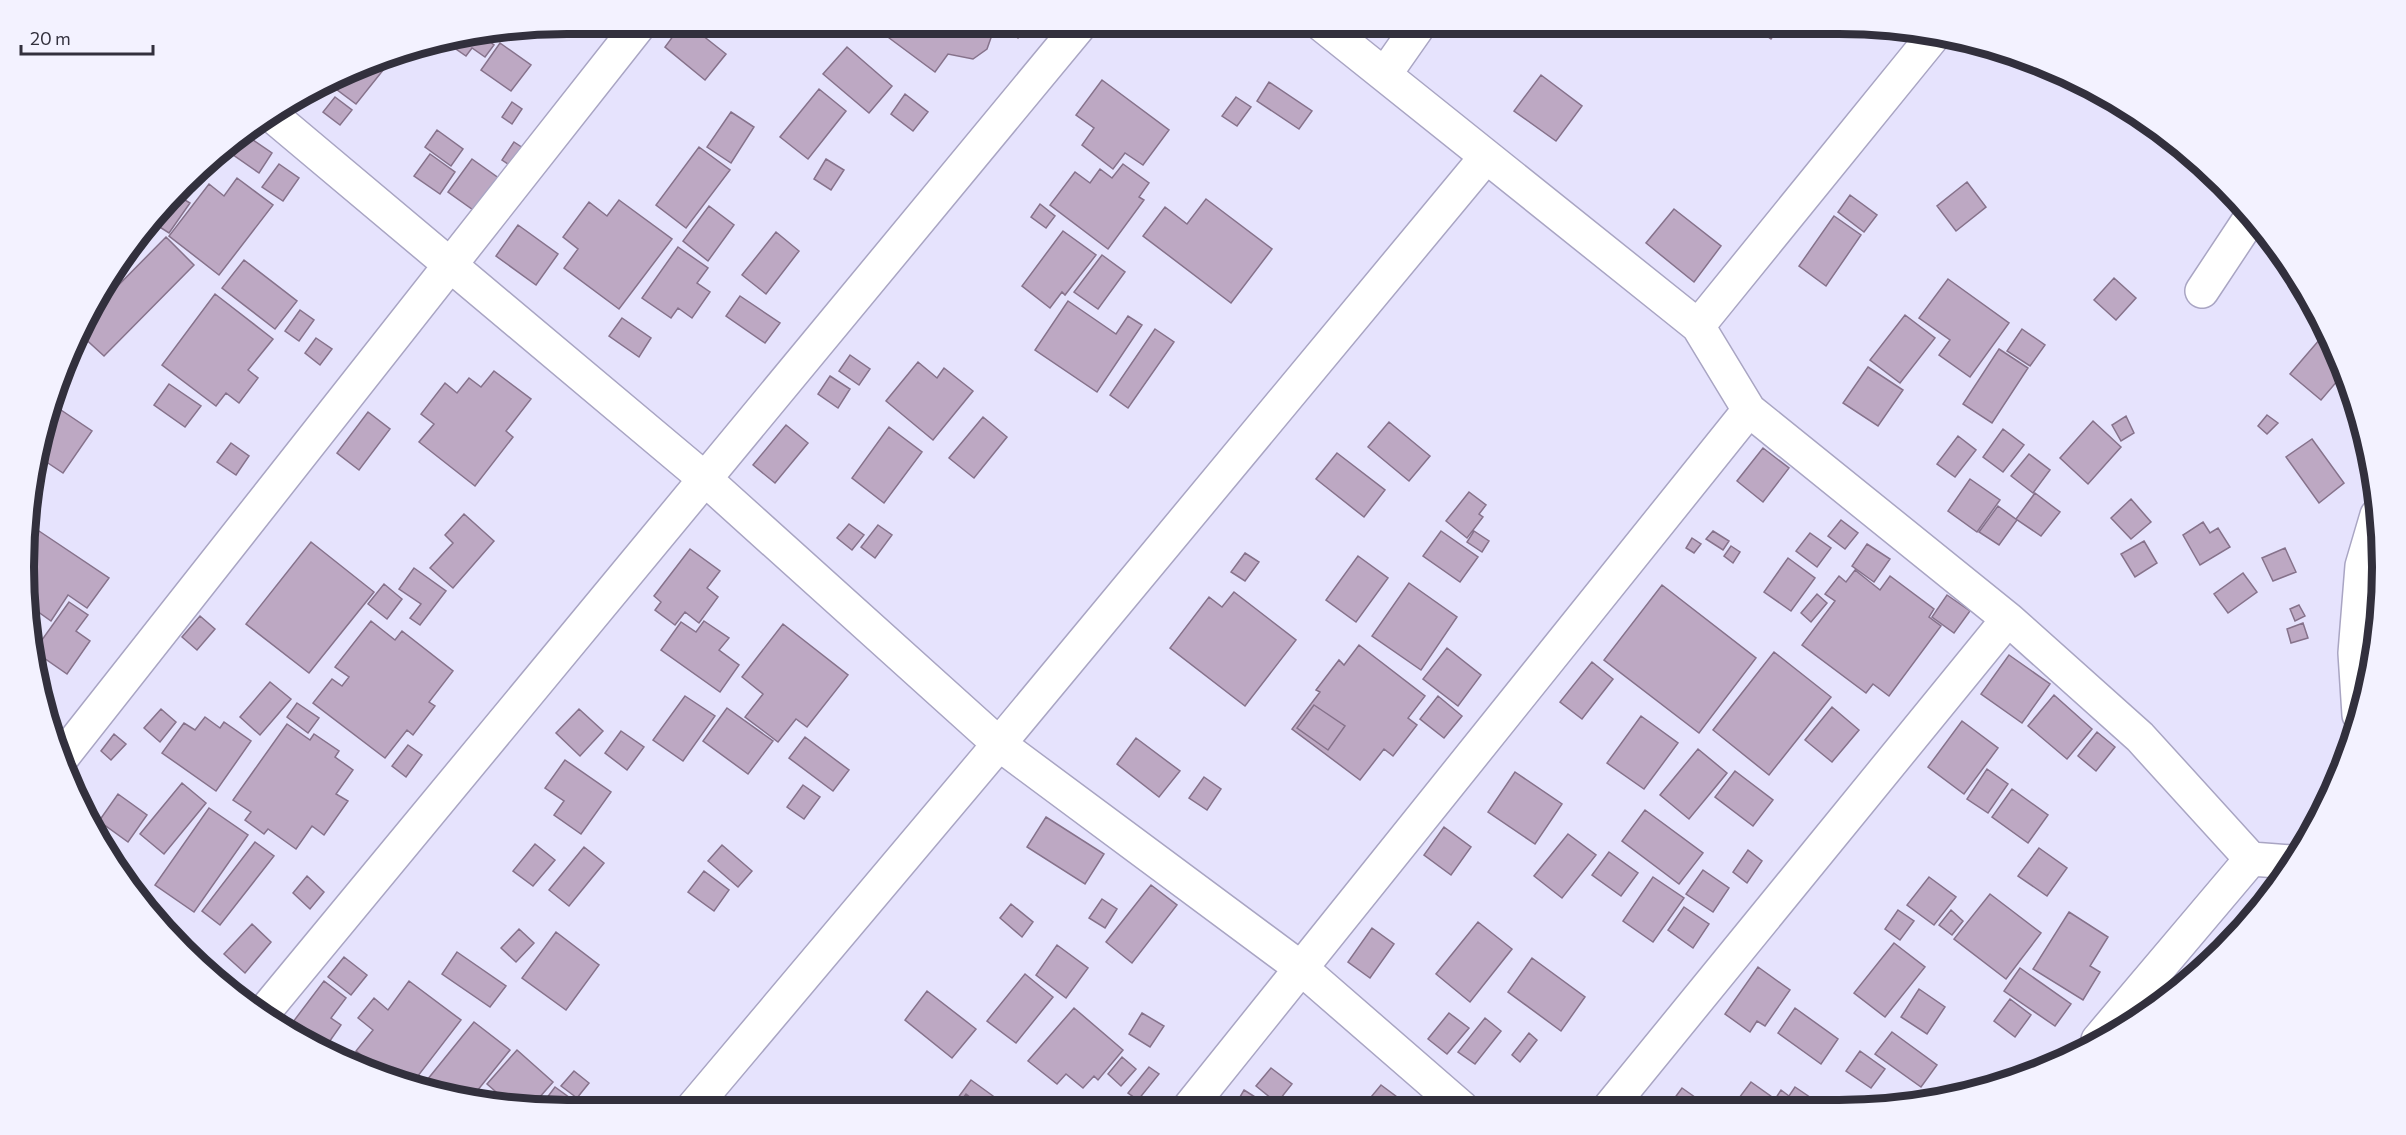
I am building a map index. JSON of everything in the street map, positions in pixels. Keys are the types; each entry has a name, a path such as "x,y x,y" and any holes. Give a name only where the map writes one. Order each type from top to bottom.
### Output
{"street":[{"path":"67,751 632,34"},
{"path":"268,1009 1073,34"},
{"path":"1334,34 1698,326 1749,410 2008,619 2140,737 2251,859 2284,861"},
{"path":"1385,74 1413,34"},
{"path":"1698,326 1928,43"},
{"path":"278,120 705,479 999,744 1302,969 1453,1100"},
{"path":"699,1100 999,744 1486,157"},
{"path":"2202,291 2246,225"},
{"path":"1195,1100 1749,410"},
{"path":"2357,687 2355,653 2362,566 2370,538"},
{"path":"1616,1100 2008,619"},
{"path":"2110,1026 2251,859"}],"building":[{"path":"675,34 701,34 726,54 705,80 665,47"},
{"path":"884,34 992,34 987,49 973,59 948,54 935,72"},
{"path":"1764,34 1775,34 1771,39"},
{"path":"488,41 494,45 485,57 472,48 466,56 456,49 458,46"},
{"path":"500,43 531,65 511,91 481,70"},
{"path":"847,47 892,86 869,113 823,74"},
{"path":"386,67 356,104 335,88"},
{"path":"1541,75 1582,106 1556,141 1514,111"},
{"path":"1102,80 1169,130 1143,165 1125,153 1113,169 1082,145 1094,128 1076,115"},
{"path":"1269,82 1312,111 1299,129 1257,101"},
{"path":"819,89 846,111 808,159 780,137"},
{"path":"905,94 928,112 913,131 891,114"},
{"path":"335,97 352,110 340,125 323,112"},
{"path":"1236,97 1251,107 1237,126 1222,116"},
{"path":"512,102 522,109 512,124 502,117"},
{"path":"731,112 754,127 731,163 707,147"},
{"path":"437,130 463,149 451,166 425,147"},
{"path":"251,139 272,153 259,173 232,154"},
{"path":"514,142 526,150 514,168 502,160"},
{"path":"699,147 730,170 686,228 656,205"},
{"path":"430,154 455,172 440,194 414,176"},
{"path":"472,159 500,179 476,212 448,192"},
{"path":"826,159 844,170 831,190 814,179"},
{"path":"279,164 299,178 283,201 262,187"},
{"path":"1123,164 1149,183 1139,197 1144,200 1108,249 1050,205 1075,172 1090,183 1100,169 1112,178"},
{"path":"237,178 273,205 219,275 169,236 209,184 224,196"},
{"path":"1967,182 1986,207 1956,231 1937,206"},
{"path":"1850,195 1877,215 1864,232 1838,212"},
{"path":"183,199 190,203 169,233 159,226"},
{"path":"1206,199 1272,249 1231,303 1143,236 1165,207 1187,224"},
{"path":"619,200 672,239 619,309 564,268 578,249 563,237 589,202 607,216"},
{"path":"1040,204 1055,216 1046,228 1031,217"},
{"path":"709,206 734,225 708,261 683,241"},
{"path":"1674,209 1721,246 1694,282 1646,243"},
{"path":"1834,216 1861,235 1826,286 1799,266"},
{"path":"518,225 558,254 536,285 496,256"},
{"path":"1063,231 1096,255 1065,295 1062,292 1050,308 1022,286"},
{"path":"776,232 799,251 766,294 742,275"},
{"path":"166,237 194,265 104,356 86,339 111,293"},
{"path":"678,247 708,268 697,283 710,292 692,318 678,308 671,318 642,298"},
{"path":"1102,255 1125,272 1098,309 1074,292"},
{"path":"244,260 297,301 275,329 222,288"},
{"path":"2114,278 2136,298 2116,320 2094,300"},
{"path":"1948,279 2009,323 1970,377 1939,355 1950,340 1919,318"},
{"path":"215,294 273,339 248,370 258,378 239,403 226,393 216,406 162,365"},
{"path":"740,296 780,323 765,343 726,316"},
{"path":"1068,301 1116,334 1128,316 1142,325 1097,392 1035,350"},
{"path":"300,310 314,320 299,341 285,331"},
{"path":"1905,315 1935,338 1900,383 1870,360"},
{"path":"622,318 651,338 639,357 609,336"},
{"path":"1155,329 1174,342 1128,408 1110,395"},
{"path":"2022,329 2045,345 2030,366 2007,351"},
{"path":"316,338 332,349 320,365 305,353"},
{"path":"2320,339 2337,381 2321,400 2290,374"},
{"path":"1999,349 2028,368 1992,423 1963,404"},
{"path":"850,355 870,369 859,385 839,371"},
{"path":"918,362 937,378 944,368 973,391 933,440 886,401"},
{"path":"1868,367 1903,390 1878,426 1843,403"},
{"path":"494,371 531,399 506,431 513,437 475,486 419,442 434,424 421,414 445,383 457,393 469,378 481,387"},
{"path":"830,376 850,389 838,408 818,394"},
{"path":"169,384 201,406 185,427 154,405"},
{"path":"61,410 92,431 63,473 46,461 57,416"},
{"path":"368,412 390,429 359,470 337,453"},
{"path":"2267,415 2278,423 2267,434 2258,426"},
{"path":"2126,416 2134,433 2121,441 2112,425"},
{"path":"983,417 1007,437 974,478 949,458"},
{"path":"2093,421 2121,447 2088,484 2060,458"},
{"path":"1389,422 1430,456 1409,481 1368,447"},
{"path":"786,425 808,443 775,483 753,465"},
{"path":"889,427 922,452 884,503 852,478"},
{"path":"2003,429 2024,445 2003,472 1983,457"},
{"path":"1958,436 1976,450 1955,477 1937,464"},
{"path":"2312,439 2344,483 2319,503 2286,457"},
{"path":"231,443 249,456 236,475 217,462"},
{"path":"1763,448 1789,468 1763,502 1737,481"},
{"path":"1337,453 1385,490 1364,517 1316,479"},
{"path":"2029,454 2050,470 2033,493 2011,476"},
{"path":"1970,479 2000,500 1977,532 1948,511"},
{"path":"1469,492 1486,505 1479,514 1483,517 1467,538 1446,521"},
{"path":"2035,493 2060,512 2041,536 2016,519"},
{"path":"2131,499 2151,522 2131,539 2111,518"},
{"path":"1998,506 2017,520 1999,545 1979,532"},
{"path":"464,514 494,541 453,588 430,568 453,543 445,535"},
{"path":"1841,520 1858,533 1845,549 1828,536"},
{"path":"2203,522 2210,533 2218,528 2230,547 2200,565 2183,535"},
{"path":"849,524 864,535 852,550 837,538"},
{"path":"878,525 892,535 875,558 861,547"},
{"path":"39,531 109,578 87,608 68,595 51,621 37,611 34,568 36,535"},
{"path":"1441,531 1478,557 1460,582 1423,556"},
{"path":"1474,531 1489,541 1482,552 1467,542"},
{"path":"1713,531 1729,541 1723,550 1706,539"},
{"path":"1810,533 1831,548 1817,567 1796,551"},
{"path":"1692,538 1701,544 1694,553 1686,548"},
{"path":"2144,541 2157,563 2135,577 2121,554"},
{"path":"311,542 374,592 309,673 246,624"},
{"path":"1867,544 1890,559 1874,582 1852,566"},
{"path":"1731,546 1740,552 1733,563 1724,556"},
{"path":"2285,548 2296,572 2273,581 2262,558"},
{"path":"690,549 720,571 707,588 718,597 699,623 685,612 675,625 655,610 661,602 654,596"},
{"path":"1245,553 1259,562 1245,581 1231,572"},
{"path":"1358,556 1388,578 1356,622 1326,600"},
{"path":"1788,558 1815,578 1791,611 1764,592"},
{"path":"414,568 446,591 420,625 410,618 421,604 399,589"},
{"path":"1855,570 1880,590 1890,576 1934,609 1929,617 1941,626 1889,696 1873,684 1866,693 1802,645 1835,601 1825,594 1839,576 1846,582"},
{"path":"2243,573 2257,592 2228,613 2214,594"},
{"path":"1409,583 1457,617 1421,670 1372,636"},
{"path":"384,584 402,599 387,619 368,604"},
{"path":"1662,585 1756,658 1699,733 1604,660"},
{"path":"1234,592 1296,640 1245,706 1170,648 1209,597 1222,607"},
{"path":"1817,594 1827,603 1811,622 1801,613"},
{"path":"1947,595 1970,611 1954,633 1932,617"},
{"path":"69,602 88,615 76,631 90,641 67,674 43,657 40,643"},
{"path":"2299,605 2305,616 2295,621 2290,609"},
{"path":"200,616 215,629 197,650 182,637"},
{"path":"371,621 395,640 402,631 453,671 429,702 435,706 413,735 407,730 385,758 313,703 332,679 342,686 349,677 335,667"},
{"path":"704,621 729,638 719,650 739,665 720,692 661,650 681,622 696,632"},
{"path":"2303,623 2308,638 2291,643 2287,629"},
{"path":"783,624 848,675 807,727 796,719 778,742 745,717 763,694 742,677"},
{"path":"1359,645 1425,696 1408,718 1417,725 1393,756 1384,749 1360,780 1292,729 1320,692 1316,690 1339,660 1344,665","holes":["1314,705 1345,726 1328,750 1297,728"]},
{"path":"1447,648 1481,675 1458,706 1423,679"},
{"path":"1774,652 1831,697 1769,775 1713,730"},
{"path":"2009,655 2050,684 2022,723 1981,694"},
{"path":"1592,662 1613,679 1582,719 1560,702"},
{"path":"270,682 291,699 260,735 240,717"},
{"path":"2054,695 2092,729 2067,759 2028,726"},
{"path":"685,696 715,716 683,761 653,740"},
{"path":"1438,696 1462,716 1444,738 1420,719"},
{"path":"297,703 319,718 308,733 287,717"},
{"path":"1314,705 1345,726 1328,750 1297,728"},
{"path":"1832,707 1859,730 1832,762 1805,740"},
{"path":"727,708 773,741 748,774 703,741"},
{"path":"161,709 176,722 160,742 144,728"},
{"path":"579,709 603,731 580,756 556,733"},
{"path":"1641,716 1678,743 1644,789 1607,763"},
{"path":"205,717 220,728 224,722 251,741 216,791 162,753 184,723 195,730"},
{"path":"1962,721 1998,748 1964,794 1928,767"},
{"path":"287,724 310,740 314,734 339,751 335,757 353,770 336,794 348,801 324,835 312,826 296,849 268,829 264,834 245,820 251,812 233,800"},
{"path":"621,731 644,747 627,770 605,753"},
{"path":"2097,732 2115,747 2096,771 2078,756"},
{"path":"114,734 126,744 111,760 101,751"},
{"path":"805,737 849,770 833,791 789,758"},
{"path":"1136,738 1180,771 1159,797 1117,764"},
{"path":"408,745 422,755 406,777 392,766"},
{"path":"1698,749 1727,773 1689,819 1660,795"},
{"path":"565,760 611,792 581,834 554,815 564,801 545,788"},
{"path":"1987,769 2008,784 1988,813 1967,799"},
{"path":"1735,771 1773,800 1753,826 1715,797"},
{"path":"1515,772 1562,804 1535,844 1488,812"},
{"path":"1204,777 1221,789 1207,810 1189,798"},
{"path":"182,783 206,803 164,854 140,834"},
{"path":"803,785 820,797 804,819 787,807"},
{"path":"2012,789 2048,815 2028,843 1992,817"},
{"path":"118,794 147,815 128,842 99,821"},
{"path":"209,808 248,835 194,912 155,885"},
{"path":"1645,810 1703,853 1679,884 1622,841"},
{"path":"1046,817 1104,854 1085,884 1027,847"},
{"path":"1444,827 1471,847 1451,875 1424,855"},
{"path":"1568,834 1596,855 1562,898 1534,876"},
{"path":"255,842 274,856 220,925 202,911"},
{"path":"535,844 555,860 533,886 513,871"},
{"path":"722,845 752,871 738,887 708,861"},
{"path":"584,847 604,863 569,906 549,890"},
{"path":"2039,848 2067,868 2047,896 2018,876"},
{"path":"1748,850 1762,861 1747,883 1733,872"},
{"path":"1609,852 1638,873 1621,896 1592,875"},
{"path":"1703,870 1729,888 1713,912 1686,894"},
{"path":"704,871 729,890 714,911 688,892"},
{"path":"307,876 324,892 310,909 293,893"},
{"path":"1653,877 1684,898 1653,942 1623,921"},
{"path":"1929,877 1956,897 1934,925 1907,905"},
{"path":"1151,885 1177,905 1132,963 1106,942"},
{"path":"1990,894 2041,933 2006,979 1954,939"},
{"path":"1102,899 1117,909 1105,928 1089,918"},
{"path":"1011,904 1033,922 1022,937 1000,918"},
{"path":"1684,907 1709,924 1693,948 1668,930"},
{"path":"1898,910 1914,921 1900,940 1885,929"},
{"path":"1951,910 1963,921 1952,935 1939,925"},
{"path":"2069,912 2108,937 2090,966 2100,972 2083,1000 2033,969"},
{"path":"1478,922 1512,949 1470,1002 1436,974"},
{"path":"252,924 271,942 245,973 224,954"},
{"path":"1372,928 1394,944 1370,978 1348,962"},
{"path":"519,929 534,943 516,962 501,948"},
{"path":"556,932 599,965 566,1010 522,978"},
{"path":"1894,943 1925,967 1885,1017 1854,993"},
{"path":"1057,945 1088,968 1066,998 1036,975"},
{"path":"457,952 506,986 490,1007 442,974"},
{"path":"344,957 367,975 351,995 328,977"},
{"path":"1532,958 1585,997 1561,1031 1508,992"},
{"path":"1758,967 1790,990 1765,1026 1757,1021 1750,1032 1725,1014"},
{"path":"2020,968 2071,1004 2055,1026 2004,991"},
{"path":"1025,974 1053,997 1016,1043 987,1021"},
{"path":"324,981 346,998 331,1018 341,1025 328,1044 292,1024"},
{"path":"409,981 461,1020 416,1078 371,1063 356,1051 373,1030 358,1018 374,998 388,1010"},
{"path":"1919,989 1945,1007 1927,1034 1901,1017"},
{"path":"927,991 976,1029 952,1058 905,1020"},
{"path":"2010,999 2031,1015 2015,1037 1994,1021"},
{"path":"1074,1008 1123,1050 1098,1080 1094,1076 1083,1088 1066,1074 1057,1084 1028,1061"},
{"path":"1795,1008 1838,1039 1821,1064 1778,1033"},
{"path":"1142,1013 1164,1026 1150,1047 1129,1034"},
{"path":"1449,1013 1469,1028 1447,1054 1428,1039"},
{"path":"1485,1018 1501,1031 1475,1064 1458,1052"},
{"path":"474,1022 510,1050 476,1092 426,1081"},
{"path":"1892,1032 1937,1065 1921,1087 1875,1054"},
{"path":"1529,1033 1537,1040 1520,1062 1512,1055"},
{"path":"517,1050 553,1082 538,1099 501,1096 487,1084"},
{"path":"1860,1051 1885,1069 1871,1088 1846,1071"},
{"path":"1122,1057 1136,1069 1121,1086 1108,1074"},
{"path":"1149,1067 1159,1074 1138,1100 1128,1093"},
{"path":"1271,1068 1292,1084 1279,1100 1273,1100 1256,1086"},
{"path":"574,1071 589,1083 577,1098 561,1086"},
{"path":"971,1080 999,1100 974,1100 966,1094 962,1100 956,1100"},
{"path":"1751,1082 1772,1097 1770,1100 1742,1100 1739,1098"},
{"path":"1381,1085 1401,1100 1375,1100 1371,1097"},
{"path":"555,1087 570,1098 568,1100 546,1099"},
{"path":"1795,1087 1814,1100 1775,1100 1781,1090 1789,1096"},
{"path":"1682,1088 1699,1100 1673,1100"},
{"path":"1244,1090 1260,1100 1238,1100"},
{"path":"966,1094 974,1100 962,1100"}]}
